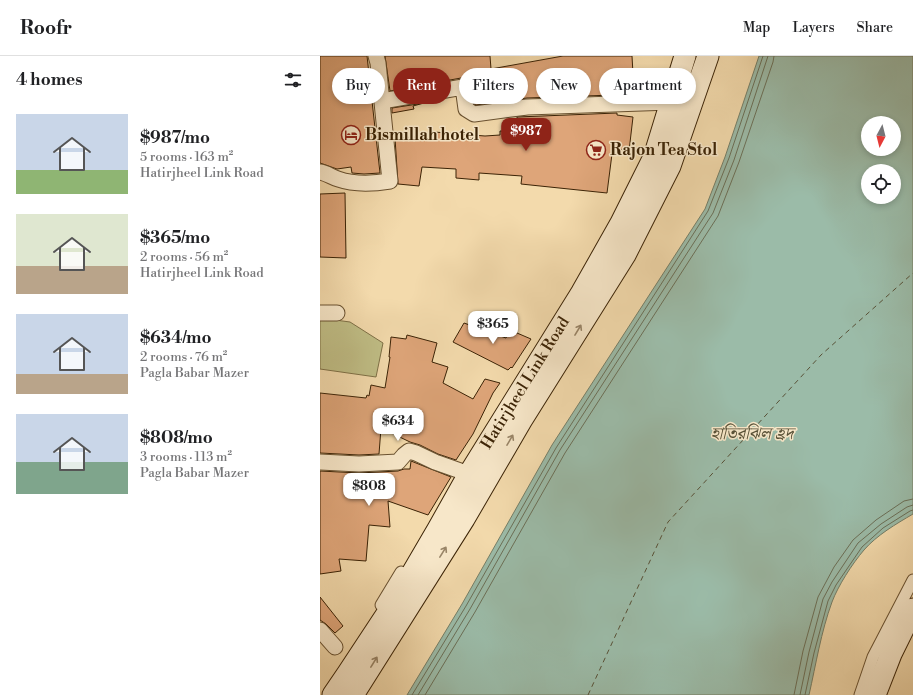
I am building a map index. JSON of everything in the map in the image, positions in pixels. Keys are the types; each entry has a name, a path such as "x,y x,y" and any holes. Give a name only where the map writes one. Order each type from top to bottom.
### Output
{"main road":[{"name":"Hatirjheel Link Road","path":"681,68 685,56"},
{"path":"353,695 464,519 521,421 625,255 670,166 708,56"},
{"name":"Hatirjheel Link Road","path":"333,695 400,594 469,474 582,292 622,223 654,157 670,104"},
{"path":"887,695 909,639 913,609"},
{"path":"875,695 909,639"}],"street":[{"path":"376,56 379,68"},
{"path":"323,695 374,616 636,195 678,116 699,56"},
{"path":"385,100 463,87 466,109 474,114 526,107 613,104"},
{"path":"320,172 355,184 373,184 390,180 382,104"},
{"path":"320,313 337,313"},
{"path":"320,462 359,464 398,462 409,451 469,474"},
{"path":"860,695 873,657 913,580"},
{"path":"320,630 335,647"}],"shaded area":[{"path":"320,318 350,322 383,343 376,377 320,369"}],"water":[{"name":"হাতিরঝিল হ্রদ","path":"759,56 913,56 913,514 875,539 864,550 842,582 832,602 825,625 809,695 407,695 462,604 552,445 705,209 725,157"}],"building":[{"path":"320,56 367,56 368,68 332,68 332,104 372,104 380,173 352,173 351,167 337,169 320,163"},
{"path":"385,56 490,56 491,68 459,68 459,78 451,80 451,68 393,68 393,90 390,91"},
{"path":"563,56 632,56 633,68 599,68 599,96 591,96 591,68 536,68 536,98 528,98 528,68 497,68"},
{"path":"420,104 413,106 414,109 392,113 392,108"},
{"path":"617,113 617,115 633,117 629,151 618,149 617,155 612,154 607,193 521,184 522,176 479,173 479,180 456,178 456,169 422,167 419,186 398,184 395,138 434,136 434,132 485,136 500,135 500,131 518,132 517,117"},
{"path":"345,193 346,258 320,257 320,194"},
{"path":"464,323 506,338 510,330 531,339 512,368 511,367 508,370 453,342"},
{"path":"407,335 437,343 432,362 448,367 443,383 473,399 485,379 500,383 493,393 473,434 456,460 438,454 381,428 379,454 359,455 320,453 320,393 366,398 367,395 369,396 371,385 385,388 390,357 391,337 406,339"},
{"path":"411,461 451,477 428,515 388,501 390,527 369,525 366,561 339,559 341,571 320,574 320,471 359,473 398,471 410,469"},
{"path":"320,597 343,626 335,633 320,620"}],"ferry route":[{"path":"588,695 668,522 821,355 913,273"}],"place":[{"name":"Bismillah hotel","path":"351,135"},
{"name":"Rajon Tea Stol","path":"596,150"}]}
